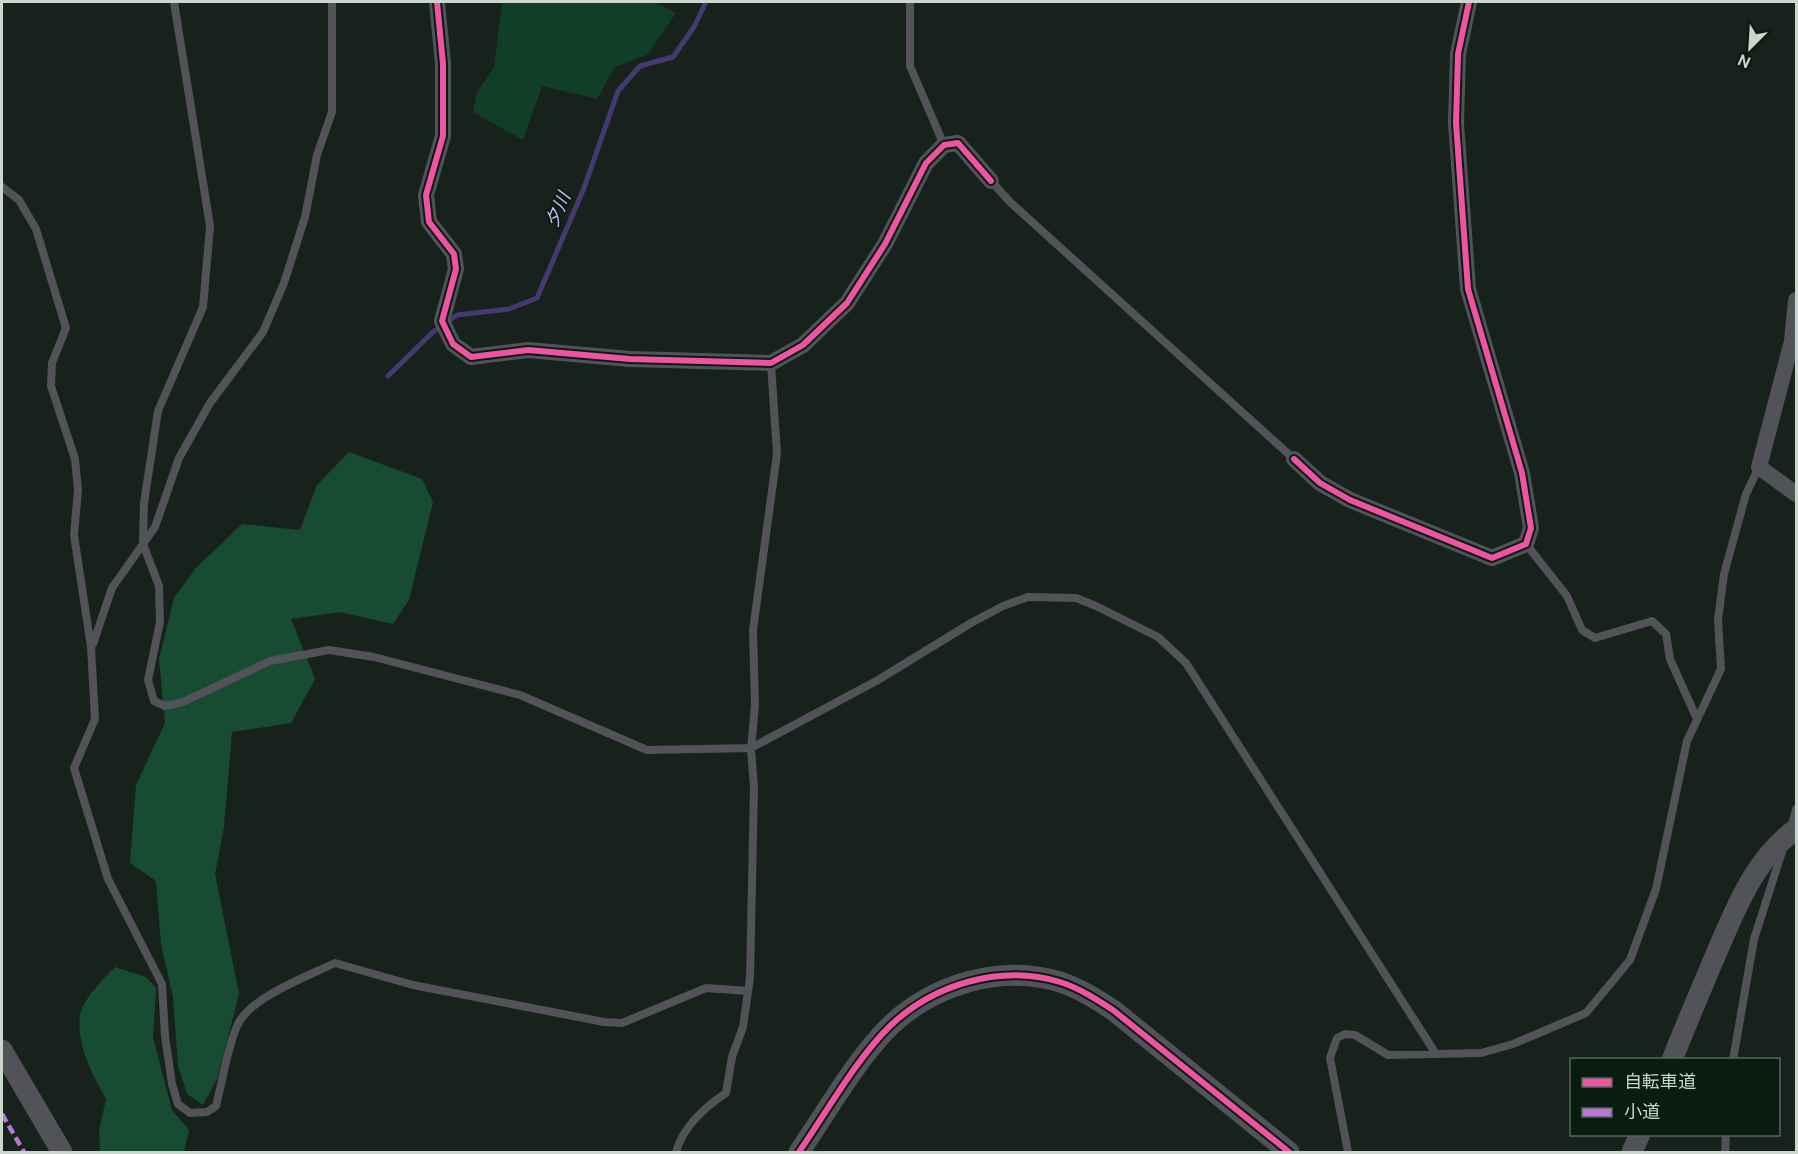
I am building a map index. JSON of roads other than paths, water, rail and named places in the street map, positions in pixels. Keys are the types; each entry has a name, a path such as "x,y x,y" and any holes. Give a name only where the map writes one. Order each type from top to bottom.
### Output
{"street":[{"path":"437,2 443,64 442,136 426,195 429,222 454,254 456,270 445,302 442,321 453,344 471,357 528,350 630,359 771,363 803,345 847,303 885,244 926,163 944,145 958,143 991,181"},
{"path":"1294,459 1320,483 1350,500 1492,558 1526,544 1531,528 1522,473 1468,289 1456,123 1458,54 1469,2"},
{"path":"1797,300 1792,340 1759,467 1797,494"},
{"path":"1671,1058 1734,912 1752,877 1770,853 1793,831"},
{"path":"799,1152 870,1050 889,1026 914,1006 969,980 1032,976 1060,982 1088,994 1113,1010 1289,1152"},
{"path":"2,1050 62,1152"},
{"path":"1632,1152 1639,1136"}],"lane":[{"path":"174,2 210,226 203,307 158,411 144,503 143,544 159,586 160,622 148,680 154,701 165,706 183,702 270,661 329,650 374,657 520,696 647,750 751,748 878,680 971,623 1020,600 1029,597 1076,598 1121,616 1158,637 1186,663 1436,1054"},
{"path":"92,647 112,588 155,527 179,458 210,403 263,332 284,282 305,217 317,154 332,112 332,2"},
{"path":"910,2 910,66 944,145"},
{"path":"991,181 1010,202 1294,459"},
{"path":"2,187 20,200 36,229 66,328 52,363 51,386 75,459 78,490 74,535 92,647 95,719 75,768 108,879 162,984 165,1036 172,1084 178,1104 190,1113 207,1112 216,1106 237,1025 248,1011 290,984 336,963 413,985 604,1022 622,1023 706,988 748,991"},
{"path":"676,1152 679,1141 707,1105 726,1093 732,1057 743,1027 748,991 754,787 751,748 755,705 753,630 777,454 771,363"},
{"path":"1348,1152 1330,1058 1337,1038 1345,1034 1355,1035 1388,1055 1480,1053 1513,1044 1586,1012 1630,960 1656,889 1688,741 1721,669 1718,620 1724,574 1746,494 1759,467"},
{"path":"1526,544 1567,596 1582,630 1595,638 1652,621 1666,634 1670,659 1697,719"},
{"path":"1733,1058 1754,939 1775,868 1793,831 1797,809"},
{"path":"1725,1152 1726,1136"}],"waterway":[{"name":"夕川","path":"388,376 433,332 457,315 509,309 537,298 584,188 618,91 640,66 673,57 694,27 706,2"}]}
